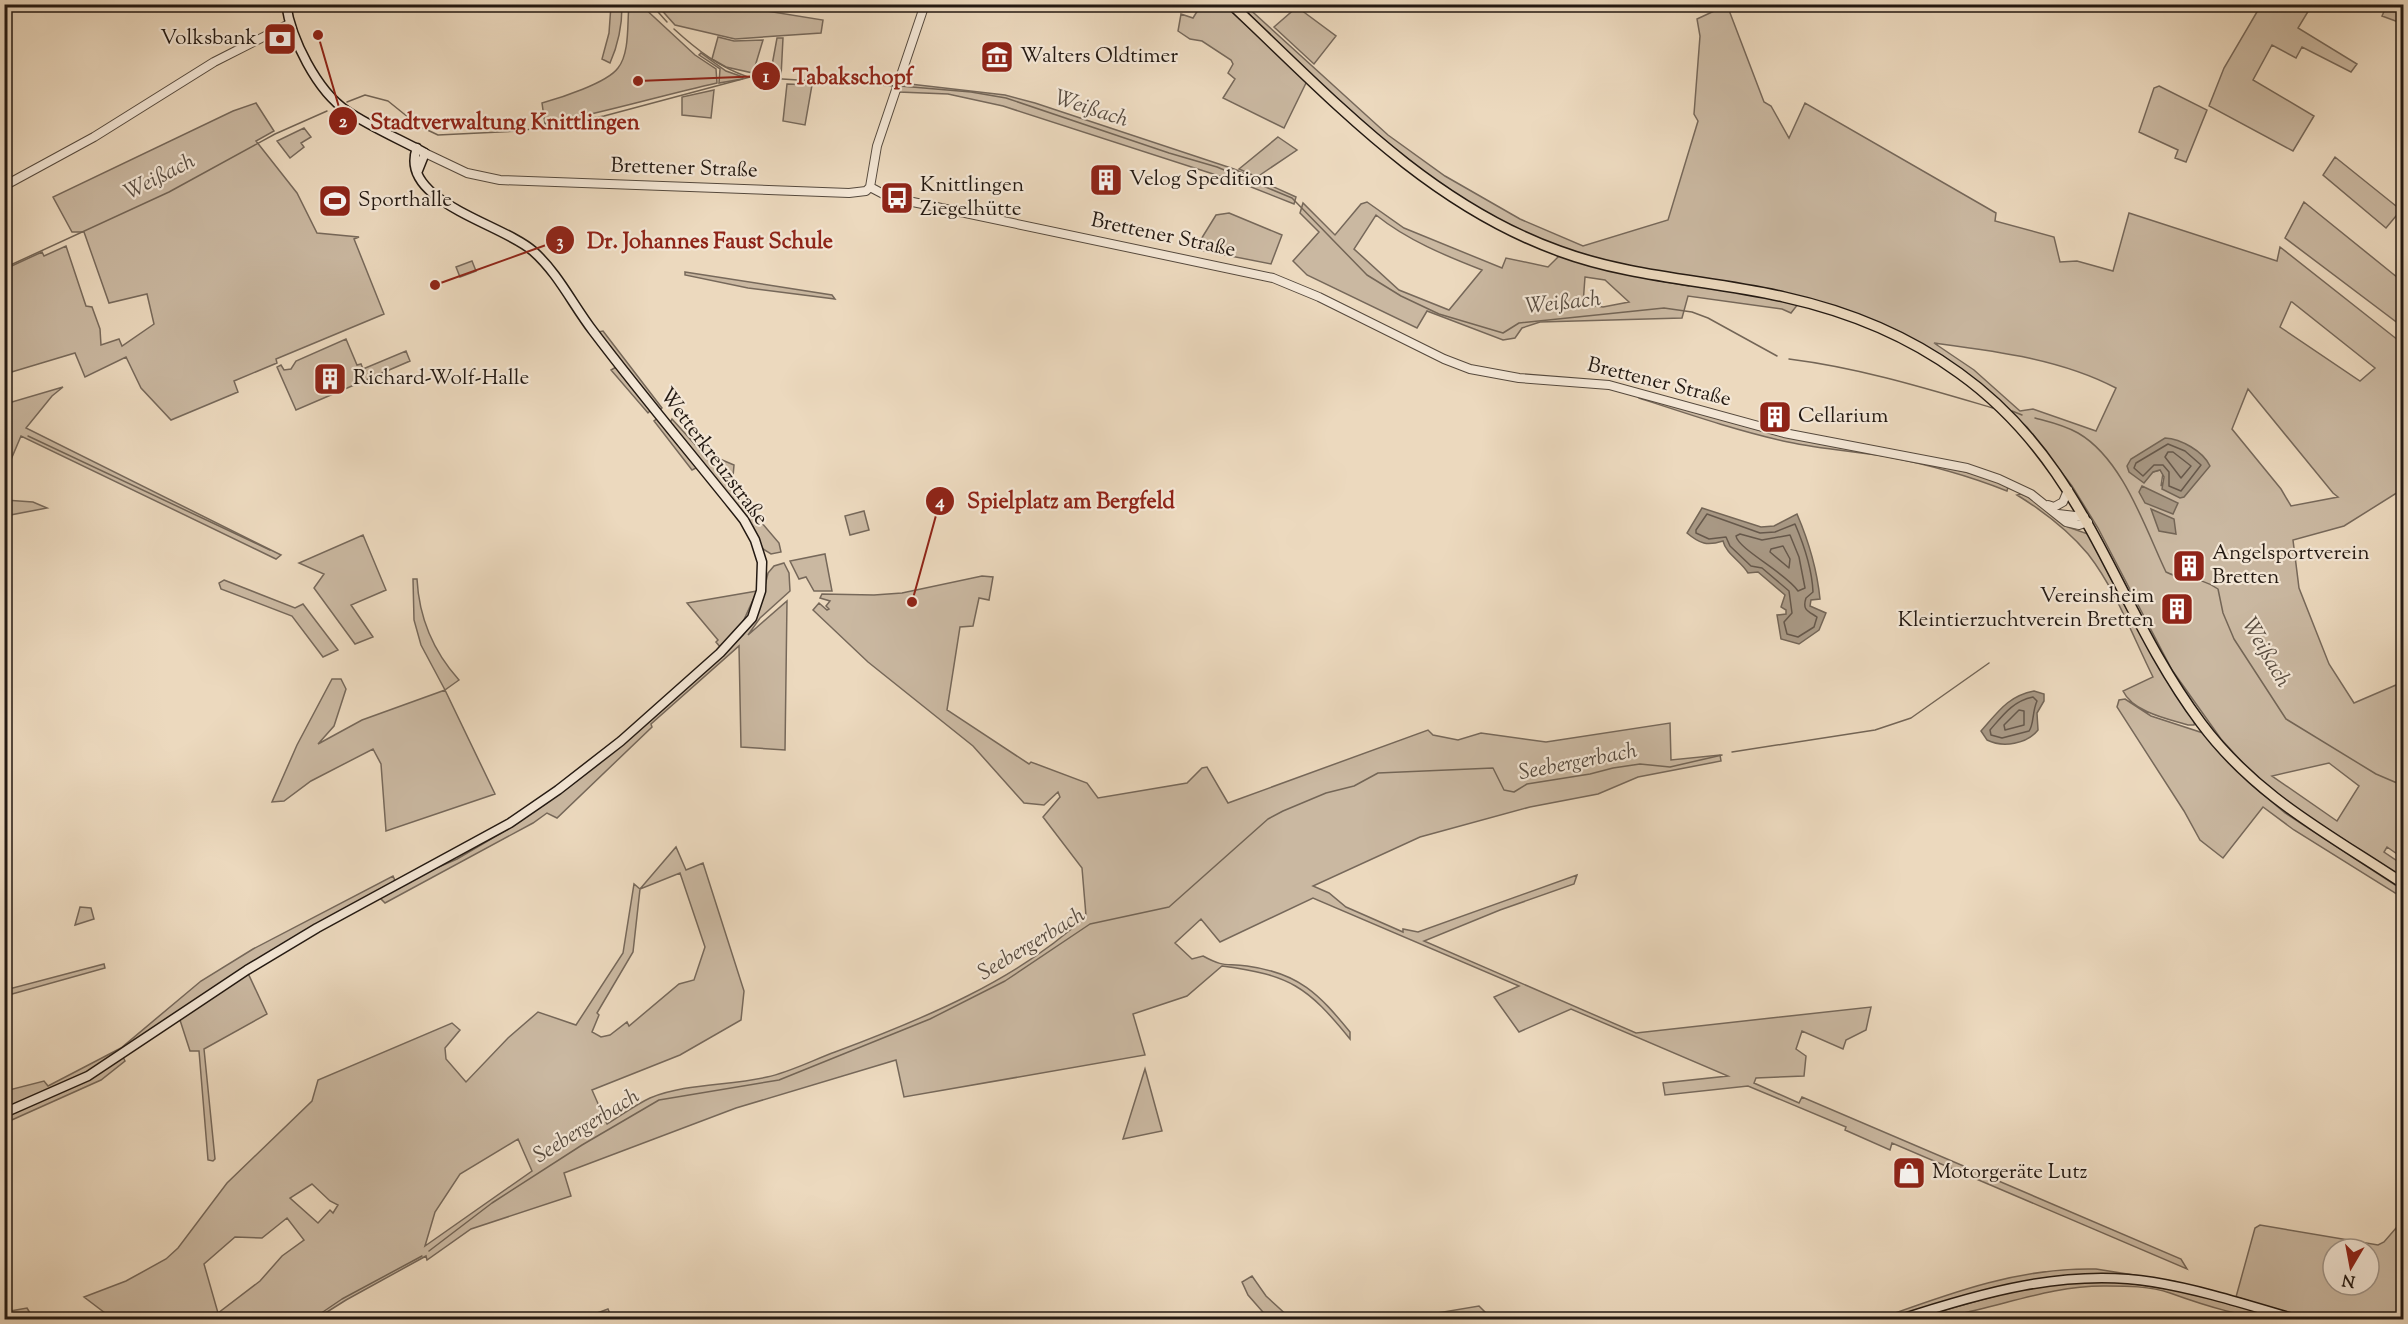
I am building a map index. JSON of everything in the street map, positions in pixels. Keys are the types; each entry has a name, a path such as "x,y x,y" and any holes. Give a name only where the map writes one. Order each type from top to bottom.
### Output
{"main road":[{"name":"Brettener Straße","path":"285,4 289,24 298,48 339,105 421,150"},
{"path":"1231,4 1395,156 1474,212 1559,251 1603,265 1821,306 1866,321 1923,350 1956,371 2002,408 2029,436 2068,488 2178,688 2216,741 2241,770 2291,813 2403,884"},
{"name":"Wetterkreuzstraße","path":"4,1113 88,1076 247,970 317,928 454,856 540,802 621,741 741,632 758,603 762,562 755,540 744,520 617,362 545,263 534,252 494,227 427,190 417,173 421,150"},
{"path":"1898,1320 1982,1294 2024,1285 2066,1280 2114,1279 2180,1287 2299,1320"}],"street":[{"path":"870,187 877,146 925,4"},
{"path":"4,186 94,136 214,62 289,24"},
{"name":"Brettener Straße","path":"421,150 467,173 500,180 849,193 866,191 870,187 889,196 1263,275 1319,297 1444,359 1470,369 1519,378 1609,385 1784,434 1967,468 2016,486 2058,513 2087,520"},
{"path":"2048,505 2054,507 2063,502 2068,488"}],"shaded area":[{"path":"611,5 622,6 619,35 610,63 602,59 609,33"},
{"path":"629,5 641,5 695,55 716,69 717,83 545,124 542,103 594,84 618,68 626,46"},
{"path":"657,5 730,5 823,20 821,33 735,39 675,25"},
{"path":"1201,5 1224,5 1307,81 1284,128 1223,98 1235,79 1228,73 1233,64 1231,60 1202,41 1190,39 1178,31 1181,14 1193,18"},
{"path":"1236,5 1245,5 1388,135 1445,176 1520,219 1583,246 1668,220 1698,121 1694,114 1700,36 1697,19 1727,5 1764,102 1771,106 1789,138 1805,103 1996,213 1995,221 2054,237 2060,262 2077,261 2113,271 2129,213 2277,261 2280,247 2403,344 2403,489 2344,526 2293,540 2299,588 2329,664 2354,703 2403,682 2403,858 2387,847 2384,852 2403,865 2403,878 2295,808 2253,774 2221,739 2172,670 2098,528 2072,486 2027,427 1959,368 1866,322 1798,304 1791,313 1782,309 1688,296 1682,318 1540,322 1522,328 1515,338 1503,340 1427,311 1417,328 1307,275 1293,261 1319,232 1300,213 1303,203 1335,235 1361,204 1367,202 1404,228 1502,268 1506,258 1548,267 1560,255 1640,277 1689,286 1690,278 1625,266 1562,248 1515,228 1470,204 1387,144","holes":["1376,215 1414,240 1482,270 1449,310 1399,290 1354,249","1585,277 1605,280 1629,302 1603,307 1583,304","2291,302 2375,368 2360,381 2280,327","1934,343 2004,353 2050,363 2095,378 2116,388 2096,431 2033,409 2020,411 1974,370","2248,389 2338,497 2291,506 2281,489 2232,429","2189,446 2161,486 2163,473 2160,470 2153,472","2329,763 2359,786 2337,821 2272,776"]},
{"path":"2261,5 2312,5 2298,28 2357,64 2351,72 2302,47 2296,58 2272,45 2253,80 2314,116 2293,151 2209,106 2224,68"},
{"path":"2387,5 2403,5 2401,23 2382,16"},
{"path":"1297,7 1336,36 1314,64 1274,27"},
{"path":"718,37 734,41 763,40 753,73 726,67 712,59"},
{"path":"777,38 783,38 781,77 770,76"},
{"path":"701,53 726,71 743,77 742,79 719,83 720,69 699,55"},
{"path":"901,83 1005,95 1035,103 1234,169 1296,197 1294,204 1241,183 1003,106 948,94 899,92"},
{"path":"787,84 812,85 805,125 783,121"},
{"path":"2159,86 2207,110 2186,162 2175,158 2178,150 2139,132 2154,88"},
{"path":"714,90 711,118 682,115 682,97"},
{"path":"256,103 274,131 256,141 297,193 317,233 359,237 354,239 384,314 276,359 277,363 234,381 238,392 171,420 141,388 126,357 85,377 75,353 5,374 5,269 42,252 44,256 66,246 86,306 92,307 100,329 101,345 119,339 122,346 154,324 147,294 109,303 84,232 72,232 53,197 233,111"},
{"path":"304,128 311,137 301,143 304,147 290,158 277,141"},
{"path":"1278,137 1297,150 1257,177 1239,169"},
{"path":"2335,157 2401,210 2386,228 2323,175"},
{"path":"2304,202 2403,282 2403,327 2285,238"},
{"path":"1229,213 1282,235 1271,264 1195,249 1216,215"},
{"path":"472,261 476,271 460,277 456,267"},
{"path":"685,272 832,295 835,299 748,288 685,275"},
{"path":"603,331 662,408 660,410 598,332"},
{"path":"346,339 357,365 361,364 363,369 406,351 410,361 296,410 277,367 281,365 284,370 291,369 296,361"},
{"path":"616,367 651,410 648,413 611,370"},
{"path":"63,387 52,396 26,428 281,555 276,559 21,436 10,462 5,486 5,404"},
{"path":"1639,396 1773,434 1962,471 1996,480 2008,487 2007,491 1962,475 1884,456 1769,438 1694,416 1639,398"},
{"path":"658,418 698,467 692,470 654,421"},
{"path":"672,419 701,451 734,465 732,488 779,543 781,552 771,554 763,549 753,527 670,423"},
{"path":"2017,495 2030,497 2065,526 2088,534 2135,625 2195,721 2194,725 2152,714 2128,698 2123,691 2153,677 2116,598 2098,568 2080,545 2055,522"},
{"path":"5,500 33,502 47,508 5,516"},
{"path":"864,511 869,530 850,535 845,516"},
{"path":"363,535 386,590 351,605 373,637 355,644 314,588 324,574 299,563"},
{"path":"825,554 832,591 814,591 806,577 799,579 790,561"},
{"path":"784,563 789,573 790,591 760,618 748,635 787,601 785,750 741,747 739,646 651,724 652,727 557,818 547,813 533,823 385,903 378,896 247,971 267,1014 204,1049 215,1159 213,1161 208,1160 199,1051 190,1051 179,1017 122,1055 125,1061 101,1080 5,1123 5,1091 44,1081 48,1086 121,1048 201,981 253,949 393,876 397,885 457,859 547,803 622,743 743,635 761,603 768,573 774,566"},
{"path":"982,576 993,577 989,600 979,598 973,626 960,627 947,710 1029,764 1031,762 1087,783 1098,798 1187,783 1202,768 1207,767 1228,803 1428,730 1433,735 1458,740 1481,733 1546,742 1670,723 1671,760 1720,755 1721,761 1638,777 1598,794 1530,807 1420,837 1313,886 1329,893 1346,907 1403,932 1403,929 1418,932 1577,875 1574,884 1500,910 1424,941 1636,1033 1871,1007 1866,1030 1846,1040 1843,1049 1802,1031 1796,1049 1806,1056 1804,1076 1756,1078 1754,1083 1799,1103 1802,1097 2181,1259 2187,1269 1892,1143 1890,1150 1845,1130 1846,1127 1748,1086 1665,1095 1663,1083 1728,1076 1571,1009 1519,1032 1494,997 1519,986 1313,898 1220,942 1201,919 1175,943 1192,959 1203,956 1221,964 1265,969 1294,980 1306,987 1328,1007 1350,1032 1350,1039 1321,1006 1295,986 1265,974 1222,966 1187,996 1133,1014 1145,1055 904,1097 896,1060 736,1108 564,1173 571,1196 471,1229 427,1260 426,1256 316,1319 113,1319 84,1297 126,1281 166,1259 178,1248 227,1183 312,1101 318,1080 452,1023 460,1030 445,1048 446,1059 466,1082 508,1038 538,1012 576,1025 623,953 634,884 640,889 676,847 686,870 703,863 744,991 741,1020 680,1055 592,1090 607,1124 644,1101 664,1093 776,1075 934,1012 999,979 1030,960 1086,916 1082,868 1043,817 1060,797 1058,792 1044,805 1024,803 973,746 868,662 813,610 819,603 827,610 829,609 826,606 830,601 820,598 822,594 902,593","holes":["680,873 705,947 694,980 679,984 629,1026 627,1022 610,1035 601,1037 592,1032 599,1015 597,1013 633,952 640,889","518,1139 532,1171 425,1246 435,1212 460,1174","312,1184 330,1201 338,1205 333,1213 330,1210 318,1223 290,1198","287,1218 304,1240 282,1256 260,1281 218,1313 204,1264 235,1237 262,1238"]},
{"path":"413,579 417,579 421,607 429,633 442,657 459,680 445,690 421,645 414,620"},
{"path":"224,580 295,608 303,604 338,650 323,657 292,616 221,589 219,583"},
{"path":"757,591 742,624 721,648 716,642 718,640 687,603"},
{"path":"332,679 341,679 346,689 334,726 318,744 362,720 445,690 495,794 386,831 381,764 373,749 311,781 284,801 272,802 297,745"},
{"path":"2125,699 2151,716 2203,733 2253,786 2285,813 2403,890 2403,898 2294,830 2263,807 2223,858 2200,840 2117,707 2119,700"},
{"path":"80,907 91,908 94,919 75,925"},
{"path":"104,964 105,968 5,996 5,990"},
{"path":"1145,1069 1162,1131 1123,1139"},
{"path":"2403,1220 2403,1319 2307,1319 2236,1297 2255,1228 2260,1225 2331,1237 2321,1237 2321,1297 2381,1297 2381,1244"},
{"path":"2096,1269 2178,1282 2142,1279 2024,1285 1898,1319 1876,1320 1957,1292 2012,1277 2039,1272"},
{"path":"1252,1276 1266,1296 1291,1319 1269,1319 1248,1295 1242,1282"},
{"path":"2121,1282 2188,1292 2285,1319 2256,1317 2226,1311 2154,1289 2106,1286 2056,1291 1958,1314 1908,1320 2021,1289 2067,1283"},
{"path":"1479,1306 1492,1319 1426,1319 1425,1315"},
{"path":"27,1308 30,1313 17,1319 5,1319 5,1312"},
{"path":"608,1309 612,1319 581,1319"}],"water":[{"path":"2165,438 2191,447 2202,455 2210,466 2184,497 2180,498 2162,489 2164,477 2160,470 2153,472 2144,483 2129,472 2127,466 2131,459"},
{"path":"2142,486 2178,503 2173,514 2145,503 2139,492"},
{"path":"1702,508 1761,527 1774,526 1797,514 1812,556 1819,588 1820,599 1811,600 1810,606 1826,613 1819,630 1799,644 1781,639 1777,615 1786,614 1786,610 1781,607 1785,595 1758,572 1748,573 1727,550 1723,541 1704,543 1687,533"},
{"path":"2151,509 2174,519 2176,534 2159,531"},
{"path":"2034,691 2044,694 2044,701 2037,713 2038,730 2028,739 2014,743 2000,744 1987,740 1981,731 1998,711 2017,697"}],"waterway":[{"path":"651,4 667,22"},
{"path":"674,29 709,57 748,77"},
{"name":"Weißach","path":"347,102 365,95 388,101 419,126 438,135 520,131 604,116 750,77 895,86"},
{"name":"Weißach","path":"900,86 971,92 1006,98 1217,167 1292,198 1367,275 1401,296 1439,314 1503,333 1519,323 1664,308 1692,312 1708,318 1777,356"},
{"name":"Weißach","path":"4,268 169,192 275,134 327,111"},
{"name":"Weißach","path":"1789,359 1867,373 1993,408"},
{"name":"Weißach","path":"2012,411 2022,415"},
{"name":"Weißach","path":"2035,418 2078,433 2108,460 2131,496 2166,572 2198,580 2218,589 2223,613 2234,639 2286,719 2376,774 2404,786"},
{"path":"28,436 270,550"},
{"name":"Seebergerbach","path":"1732,752 1875,730 1911,718 1989,663"},
{"name":"Seebergerbach","path":"429,1251 492,1203 582,1145 659,1100 779,1080 930,1019 1005,981 1090,924 1169,907 1268,819 1326,793 1354,786 1378,773 1493,768 1504,790 1514,792 1527,784 1613,768 1640,764 1670,767 1722,755"},
{"name":"Seebergerbach","path":"311,1320 342,1299 422,1256"}],"place":[{"name":"Stadtverwaltung Knittlingen","path":"318,35"},
{"name":"Volksbank","path":"280,39"},
{"name":"Walters Oldtimer","path":"997,57"},
{"name":"Tabakschopf","path":"638,81"},
{"name":"Velog Spedition","path":"1106,180"},
{"name":"Knittlingen Ziegelhütte","path":"897,198"},
{"name":"Sporthalle","path":"335,201"},
{"name":"Dr. Johannes Faust Schule","path":"435,285"},
{"name":"Richard-Wolf-Halle","path":"330,379"},
{"name":"Cellarium","path":"1775,417"},
{"name":"Angelsportverein Bretten","path":"2189,566"},
{"name":"Spielplatz am Bergfeld","path":"912,602"},
{"name":"Vereinsheim Kleintierzuchtverein Bretten","path":"2177,609"},
{"name":"Motorgeräte Lutz","path":"1909,1173"}]}
